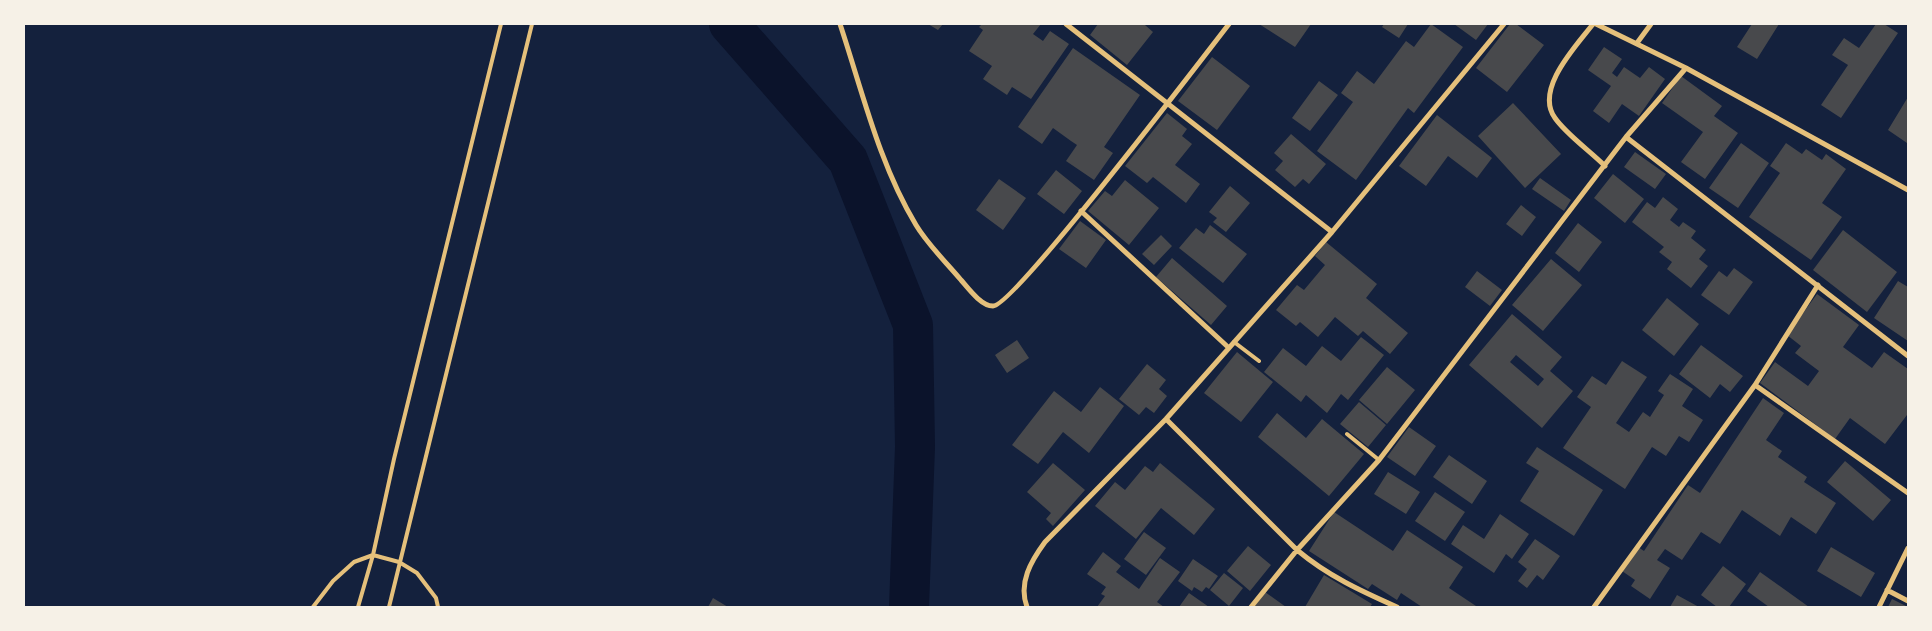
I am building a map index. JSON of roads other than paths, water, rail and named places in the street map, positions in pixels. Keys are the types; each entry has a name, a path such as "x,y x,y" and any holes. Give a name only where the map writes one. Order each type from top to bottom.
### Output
{"street":[{"path":"840,24 881,150 907,208 927,240 983,302 994,306 1007,298 1081,211 1229,24"},
{"path":"1066,24 1169,102 1332,232"},
{"path":"1027,607 1024,586 1031,561 1045,542 1166,419 1332,232 1504,24"},
{"path":"1605,166 1554,117 1549,95 1556,76 1595,24 1686,68 1908,190"},
{"path":"1637,43 1651,24"},
{"path":"1251,607 1297,550 1379,460 1626,137 1686,68"},
{"path":"1626,137 1908,356"},
{"path":"1081,211 1229,348"},
{"path":"1594,607 1755,385 1818,285"},
{"path":"1755,385 1908,493"},
{"path":"1166,419 1297,550 1318,568 1397,607"},
{"path":"1879,607 1908,548"},
{"path":"1887,590 1908,601"}],"lane":[{"path":"358,607 373,555 394,459 501,24"},
{"path":"389,607 532,24"},
{"path":"1234,342 1259,361"},
{"path":"1347,434 1379,460"},
{"path":"313,607 340,574 354,562 373,555 399,562 418,573 436,598 438,607"}],"waterway":[{"path":"729,24 848,160 913,325 915,447 909,607"}]}
